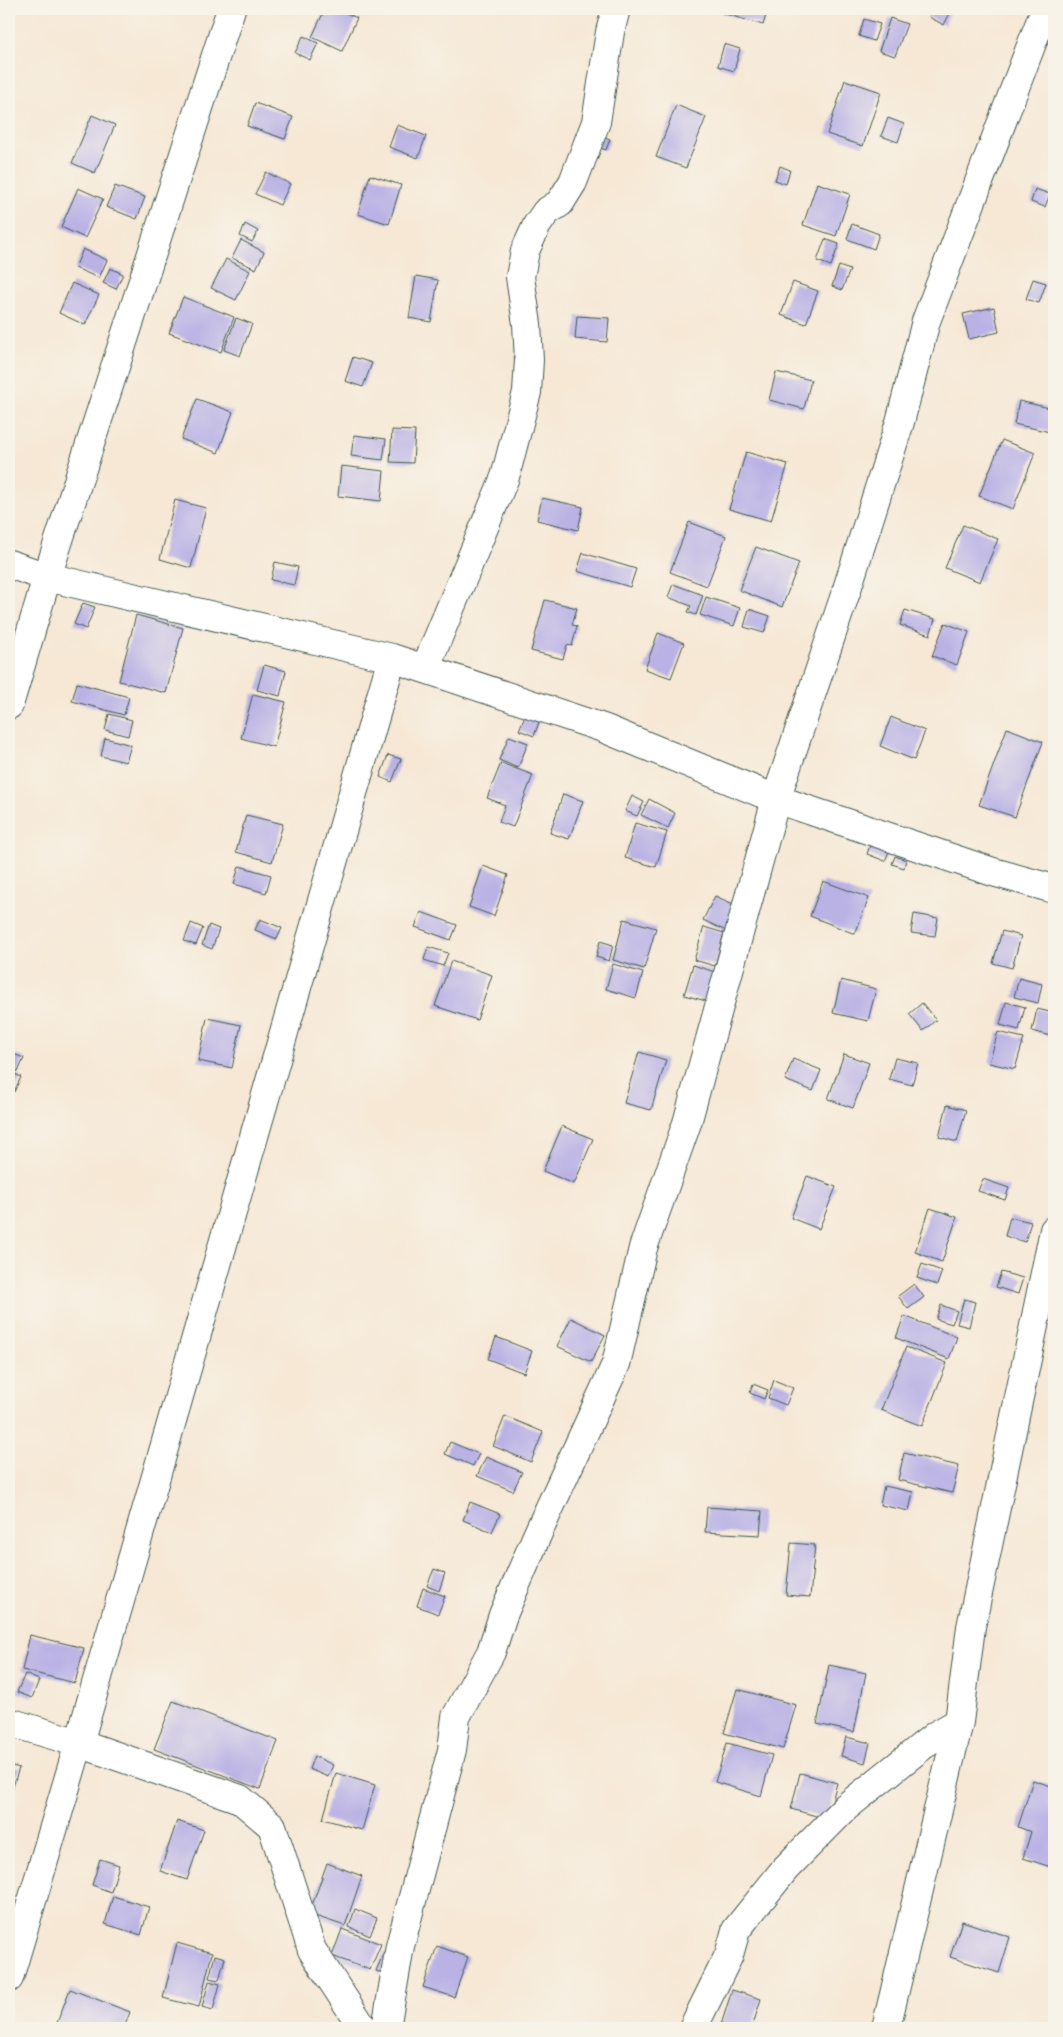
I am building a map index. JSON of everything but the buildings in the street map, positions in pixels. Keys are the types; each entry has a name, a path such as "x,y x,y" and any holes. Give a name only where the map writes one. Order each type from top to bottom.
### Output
{"street":[{"path":"9,705 47,576 231,9"},
{"path":"425,669 505,477 527,392 527,324 520,277 525,251 537,225 546,212 560,203 573,182 596,122 610,32 616,9"},
{"path":"386,2028 400,1946 452,1750 456,1716 491,1652 503,1615 538,1533 616,1364 643,1248 687,1123 776,799 847,589 897,431 926,321 1045,9"},
{"path":"9,564 47,576 392,658 603,728 776,799 993,872 1054,889"},
{"path":"9,1978 79,1743 392,658"},
{"path":"886,2028 959,1722 970,1627 1054,1230"},
{"path":"9,1722 79,1743 240,1799 272,1826 312,1950 363,2028"},
{"path":"692,2028 729,1955 736,1930 785,1869 846,1807 936,1735 959,1722"}]}
